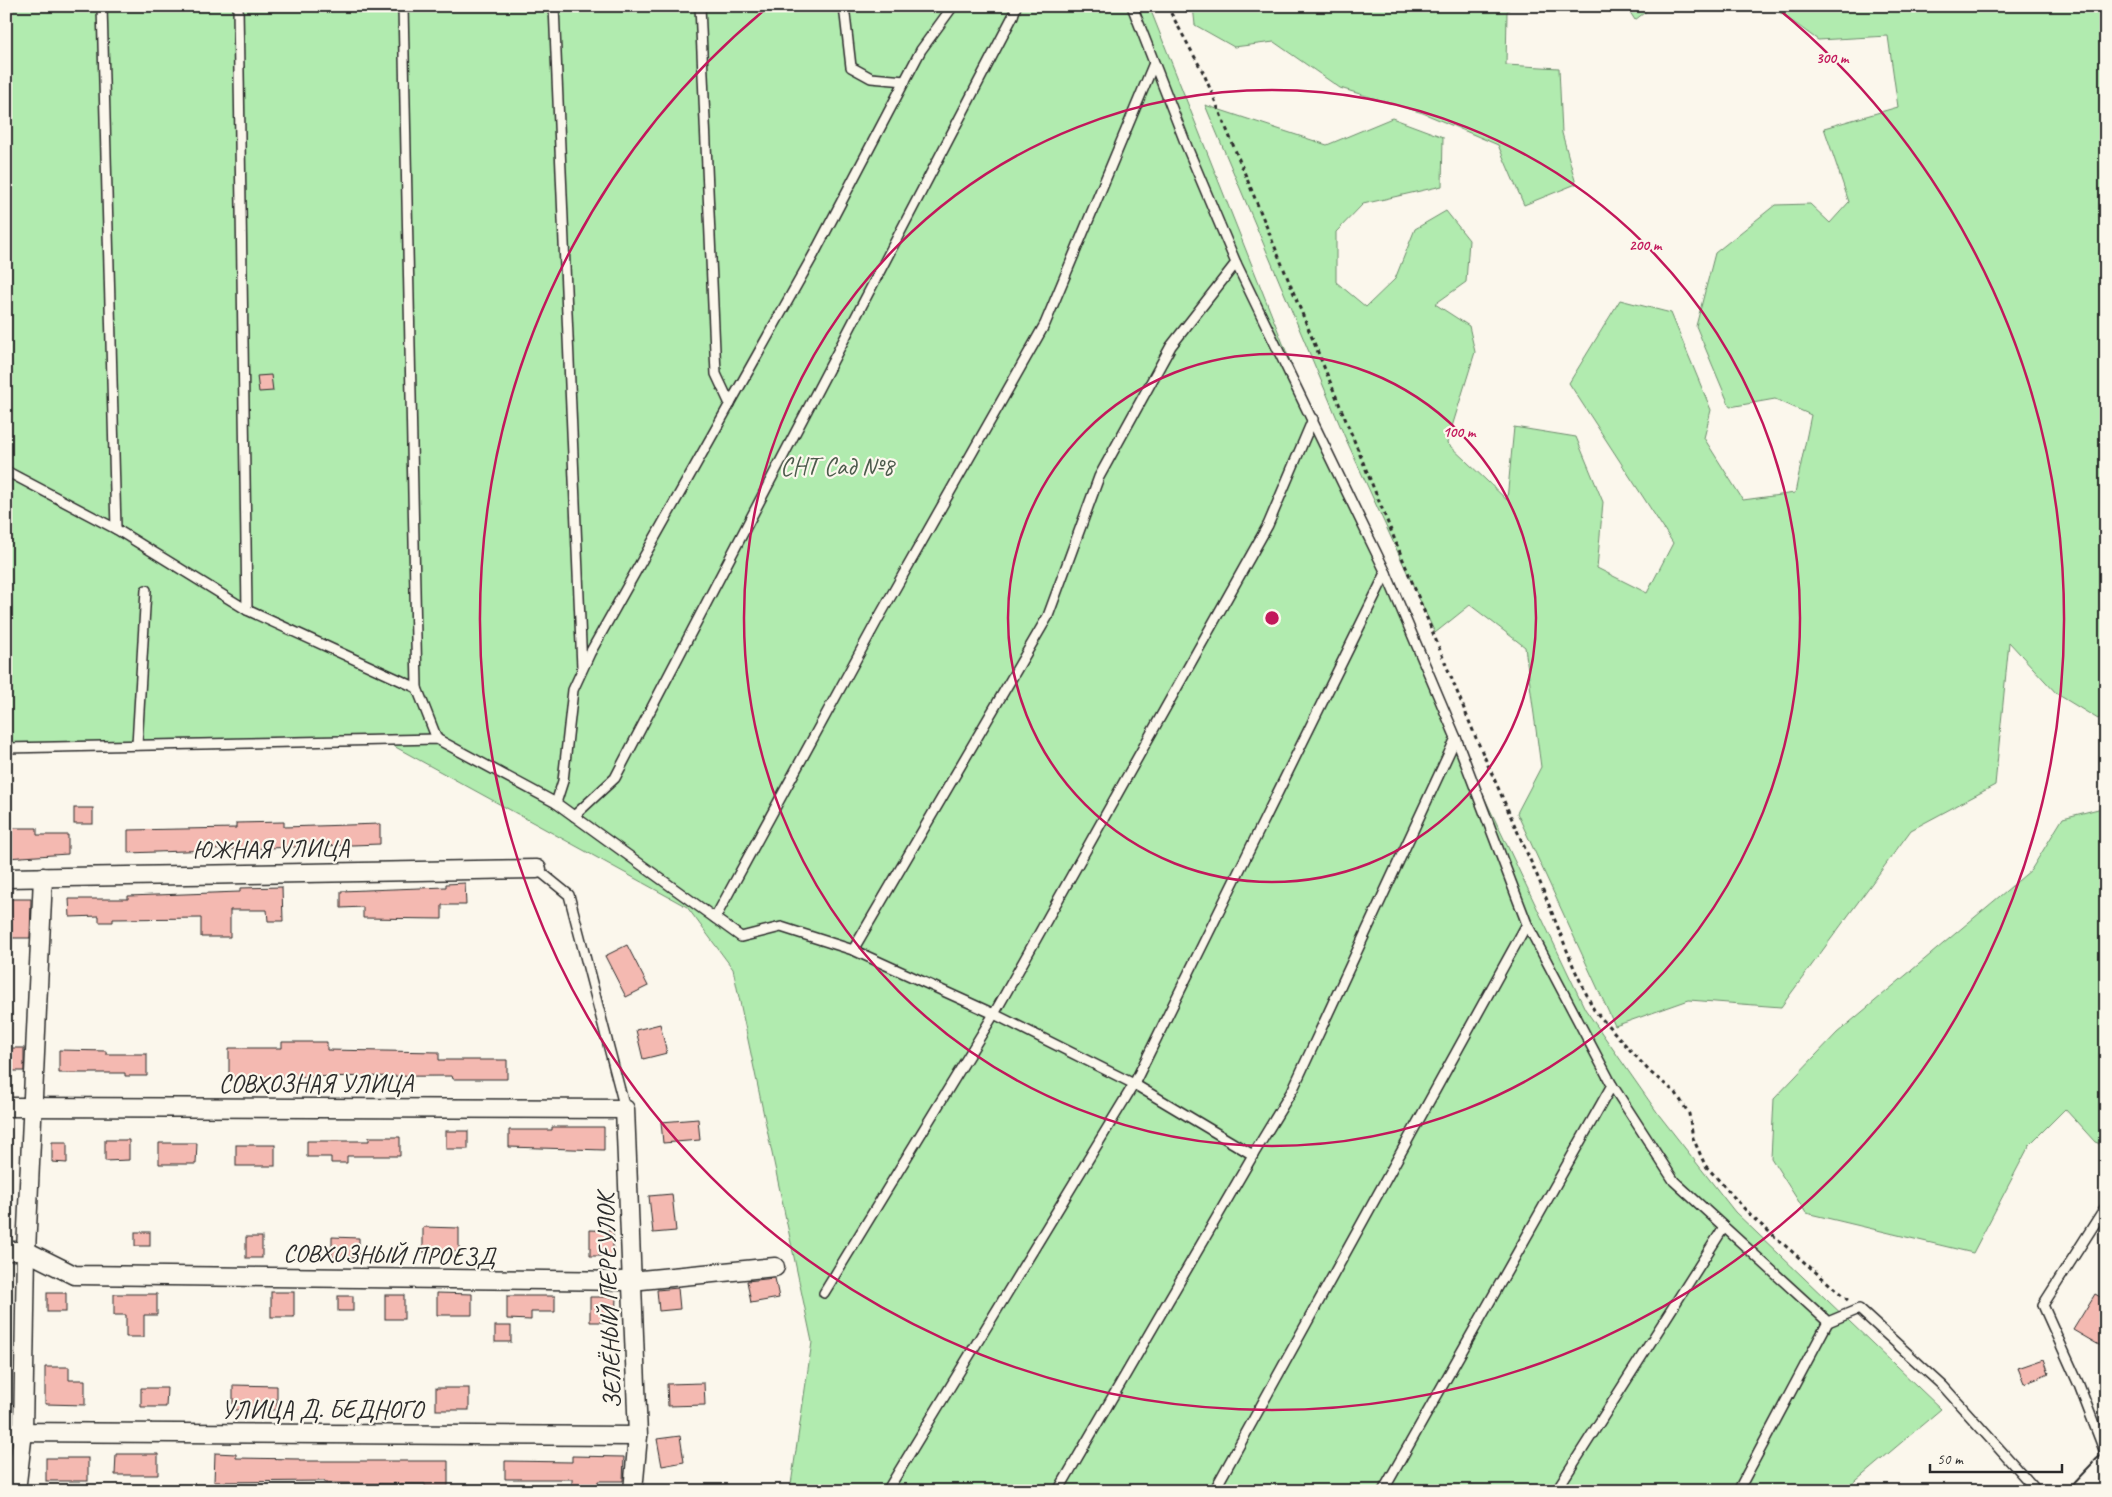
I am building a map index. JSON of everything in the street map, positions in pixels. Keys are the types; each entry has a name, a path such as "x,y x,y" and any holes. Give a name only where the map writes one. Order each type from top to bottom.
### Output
{"main road":[{"path":"2084,1491 2106,1468"}],"street":[{"name":"ЮЖНАЯ УЛИЦА","path":"6,878 537,869"},
{"path":"16,1491 15,1432 26,1251 43,877"},
{"name":"СОВХОЗНАЯ УЛИЦА","path":"6,1107 626,1109"},
{"name":"ЗЕЛЁНЫЙ ПЕРЕУЛОК","path":"626,1109 638,1436 633,1491"},
{"name":"СОВХОЗНЫЙ ПРОЕЗД","path":"6,1251 26,1251 74,1275 631,1281 776,1267"},
{"name":"УЛИЦА Д. БЕДНОГО","path":"15,1432 638,1436"}],"lane":[{"path":"102,6 116,529"},
{"path":"238,6 247,610"},
{"path":"403,6 417,688 437,739"},
{"path":"554,6 582,671"},
{"path":"700,6 716,374 730,404"},
{"path":"844,6 851,66 871,78 905,81"},
{"path":"556,803 563,781 573,690 582,671 814,254 921,50 953,6"},
{"path":"574,816 615,778 1013,16 1016,6"},
{"path":"1132,6 1236,263 1386,573 1456,738 1527,924 1612,1085 1674,1181 1828,1322"},
{"path":"716,918 878,619 1045,324 1154,63"},
{"path":"853,950 1048,616 1099,477 1171,346 1236,263"},
{"path":"824,1293 994,1014 1268,525 1313,419"},
{"path":"6,472 116,529 247,610 417,688"},
{"path":"887,1491 1134,1084 1386,573"},
{"path":"137,746 146,590"},
{"path":"1058,1491 1253,1155 1293,1090 1456,738"},
{"path":"6,748 437,739 556,803 742,937 781,927 853,950 994,1014 1134,1084 1253,1155"},
{"path":"537,869 569,895 626,1109"},
{"path":"1214,1491 1527,924"},
{"path":"1383,1491 1612,1085"},
{"path":"2106,1206 2043,1305 2079,1385 2106,1456"},
{"path":"1556,1491 1724,1227"},
{"path":"1738,1491 1828,1322 1859,1309 1943,1386 2037,1491"}],"path":[{"path":"1167,6 1204,74 1476,738 1539,880 1574,968 1594,1010 1650,1072 1676,1093 1689,1114 1693,1138 1705,1165 1751,1216 1859,1309"}],"green space":[{"name":"СНТ Сад №8","path":"6,6 1149,6 1313,419 1456,738 1585,1009 1659,1115 1735,1212 1941,1409 1844,1491 790,1491 812,1342 733,969 687,907 390,744 6,751"},
{"path":"1193,6 1511,6 1507,12 1506,65 1559,68 1562,133 1576,184 1524,205 1498,145 1423,113 1340,88 1274,42 1234,47 1195,25"},
{"path":"1626,6 1653,6 1635,20"},
{"path":"1771,6 2106,6 2106,712 2098,719 2057,694 2009,642 1995,785 1911,830 1781,1007 1689,1000 1615,1026 1517,813 1541,767 1525,647 1470,605 1435,633 1344,435 1205,105 1327,145 1392,118 1443,137 1442,186 1363,204 1336,232 1336,282 1366,307 1395,279 1415,229 1446,211 1469,240 1466,282 1435,304 1469,326 1475,352 1447,443 1507,500 1514,427 1576,437 1603,502 1597,568 1647,593 1673,543 1569,383 1620,300 1671,313 1711,410 1704,438 1743,500 1795,493 1811,415 1775,399 1730,407 1696,326 1715,253 1775,205 1810,204 1830,223 1849,202 1824,128 1898,107 1888,36 1818,40"},
{"path":"2106,807 2106,1146 2095,1142 2065,1109 2030,1144 1973,1253 1806,1213 1771,1158 1774,1099 1837,1033 2031,870 2063,818"}],"building":[{"path":"271,375 273,391 259,392 257,376"},
{"path":"74,808 93,808 93,824 74,824"},
{"path":"284,822 284,827 380,824 380,844 128,853 128,830 236,828 236,823"},
{"path":"6,828 37,828 37,835 68,835 68,854 6,858"},
{"path":"465,883 466,905 442,905 442,919 363,918 363,907 341,908 341,891 446,887 446,884"},
{"path":"282,887 283,921 268,921 267,910 230,910 230,937 201,937 201,918 113,919 113,922 99,922 99,916 70,917 69,899 128,899 128,896 240,892 240,888"},
{"path":"6,899 31,899 30,938 9,938 9,925 6,925"},
{"path":"627,945 648,986 626,997 605,956"},
{"path":"660,1024 667,1053 643,1059 636,1030"},
{"path":"282,1042 327,1042 327,1050 439,1052 439,1060 507,1060 507,1079 453,1079 452,1076 229,1077 229,1048 282,1048"},
{"path":"6,1048 24,1048 24,1071 6,1071"},
{"path":"59,1050 106,1051 106,1054 147,1054 147,1076 125,1076 125,1073 59,1073"},
{"path":"698,1119 700,1140 663,1143 661,1122"},
{"path":"552,1127 604,1127 604,1150 509,1147 509,1130 552,1130"},
{"path":"446,1131 468,1131 468,1149 446,1149"},
{"path":"369,1137 400,1137 400,1156 347,1156 347,1163 331,1163 331,1157 307,1157 307,1141 369,1141"},
{"path":"105,1140 129,1140 129,1160 105,1161"},
{"path":"52,1142 67,1142 67,1163 52,1162"},
{"path":"159,1143 197,1143 196,1164 159,1164"},
{"path":"236,1145 275,1145 275,1166 236,1166"},
{"path":"672,1194 676,1231 653,1233 649,1196"},
{"path":"423,1227 459,1228 459,1252 423,1252"},
{"path":"590,1230 613,1231 613,1256 590,1256"},
{"path":"135,1232 150,1232 150,1246 135,1246"},
{"path":"246,1237 262,1237 262,1258 246,1258"},
{"path":"332,1237 359,1238 359,1258 332,1257"},
{"path":"775,1278 779,1298 751,1303 747,1281"},
{"path":"678,1288 680,1309 659,1311 657,1290"},
{"path":"271,1292 294,1292 294,1317 271,1317"},
{"path":"47,1293 66,1293 66,1312 47,1312"},
{"path":"437,1293 472,1294 472,1315 437,1315"},
{"path":"114,1294 157,1294 157,1315 144,1315 144,1337 126,1337 126,1315 114,1315"},
{"path":"2095,1294 2106,1300 2106,1349 2073,1330"},
{"path":"385,1295 404,1295 404,1319 385,1319"},
{"path":"338,1296 353,1296 353,1311 338,1311"},
{"path":"507,1296 555,1296 555,1312 531,1312 531,1320 507,1319"},
{"path":"590,1297 616,1297 615,1322 590,1322"},
{"path":"495,1326 511,1326 511,1342 495,1342"},
{"path":"2044,1359 2049,1373 2024,1383 2018,1368"},
{"path":"45,1367 69,1367 69,1380 85,1380 85,1405 45,1404"},
{"path":"704,1383 705,1405 668,1406 667,1384"},
{"path":"233,1385 277,1386 277,1410 233,1410"},
{"path":"141,1388 167,1388 166,1407 141,1407"},
{"path":"436,1388 469,1388 469,1410 436,1410"},
{"path":"680,1436 684,1462 662,1466 657,1439"},
{"path":"215,1453 236,1454 236,1458 299,1459 299,1461 448,1461 448,1486 325,1483 325,1481 214,1482"},
{"path":"116,1454 158,1454 158,1475 115,1475"},
{"path":"572,1456 624,1457 623,1481 598,1481 598,1485 591,1485 591,1490 572,1490 572,1479 505,1479 505,1461 572,1462"},
{"path":"46,1458 88,1458 88,1481 46,1481"}]}
